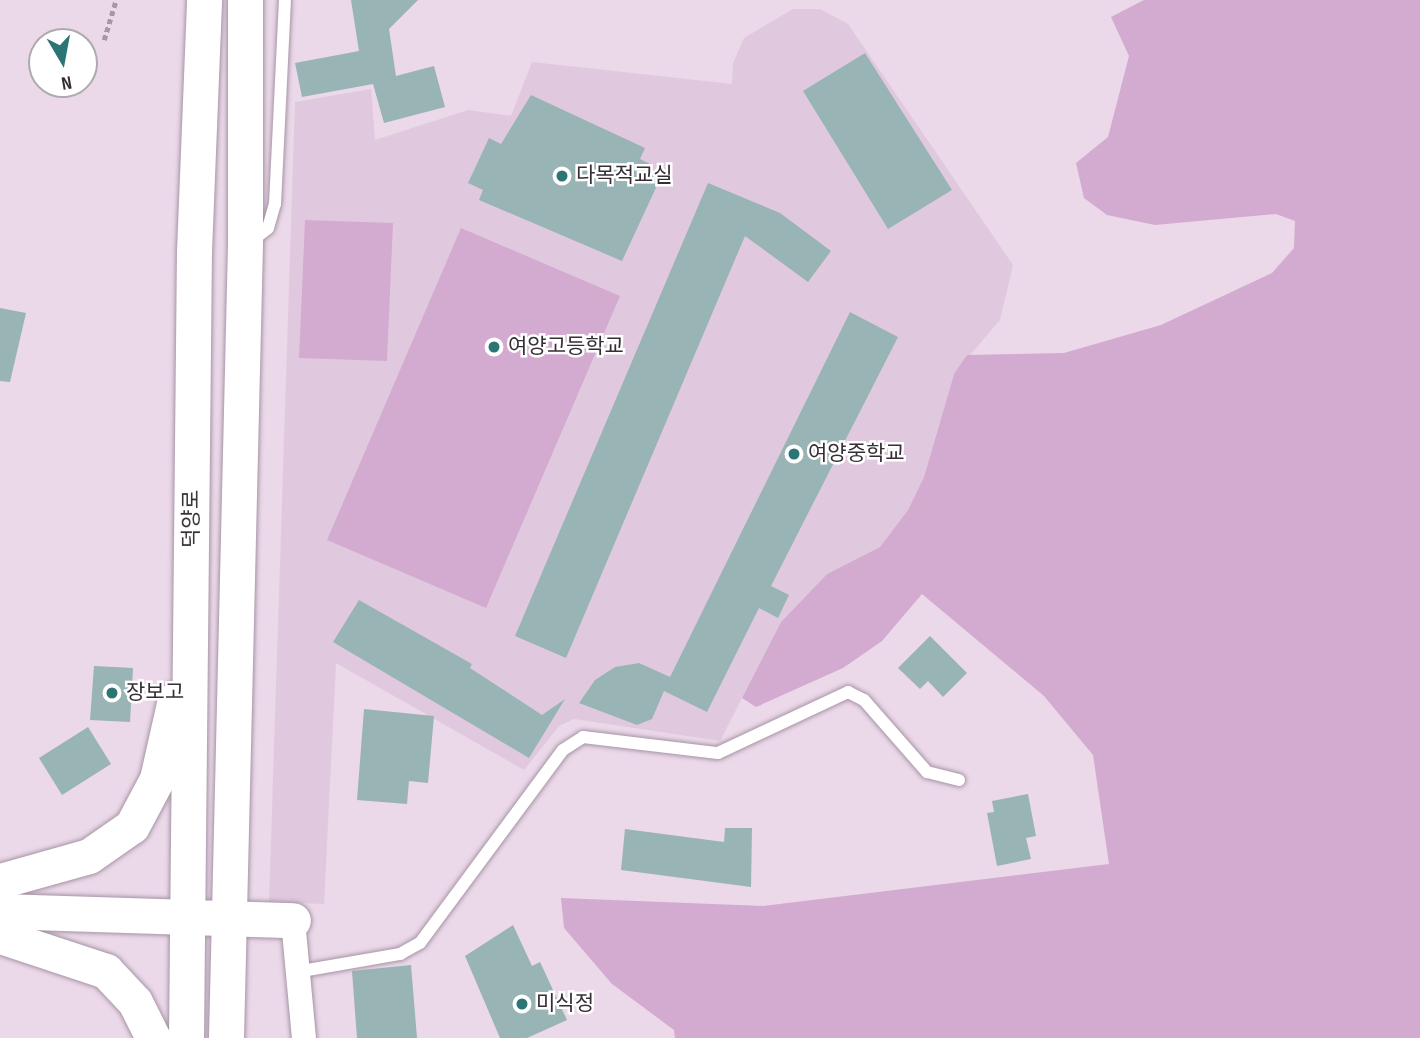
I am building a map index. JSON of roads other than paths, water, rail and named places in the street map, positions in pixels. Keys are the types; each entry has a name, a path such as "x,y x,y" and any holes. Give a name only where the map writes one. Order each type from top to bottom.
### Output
{"main road":[{"name":"덕양로","path":"186,1038 194,251 204,0"},
{"path":"226,1038 245,245 245,0"},
{"path":"194,251 245,245"},
{"path":"0,881 89,856 132,826 158,779 191,616"},
{"path":"0,911 293,920"},
{"path":"0,936 106,971 135,1002 152,1038"}],"street":[{"path":"293,920 304,1038"}],"lane":[{"path":"245,245 273,218 285,0"},
{"path":"296,972 400,954 420,943 563,750 583,737 718,753 848,692 864,700 928,772 959,780"}],"place":[{"name":"다목적교실","path":"562,176"},
{"name":"여양고등학교","path":"494,347"},
{"name":"여양중학교","path":"794,454"},
{"name":"장보고","path":"112,693"},
{"name":"미식정","path":"522,1004"}]}
